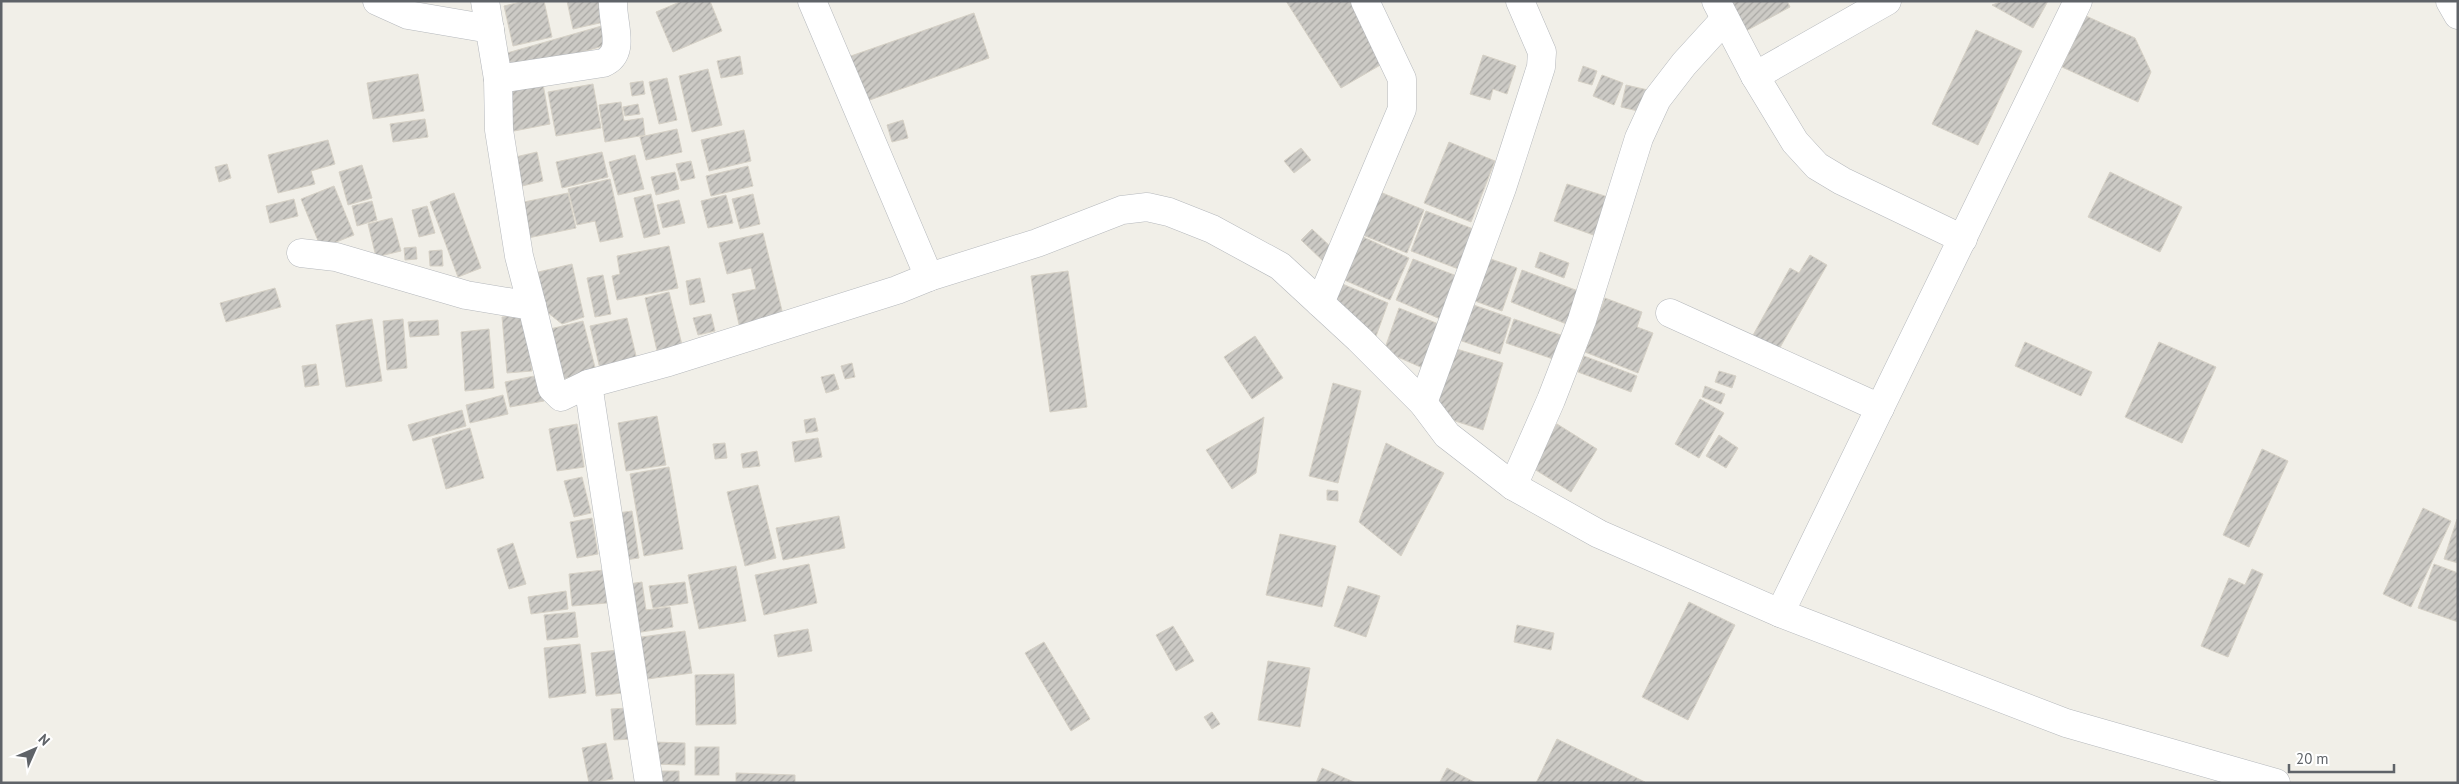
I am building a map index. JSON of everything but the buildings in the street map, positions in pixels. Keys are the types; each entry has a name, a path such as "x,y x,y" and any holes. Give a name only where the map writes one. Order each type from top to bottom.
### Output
{"street":[{"path":"377,1 408,15 490,29"},
{"path":"485,1 498,79 499,130 519,256 552,388 561,397 588,384 679,359 897,290 929,277 1037,242 1122,210 1147,207 1169,212 1212,229 1280,266 1423,403 1447,435 1513,486 1599,534 1780,613 2066,723 2276,783"},
{"path":"498,79 603,63 612,59 616,53 617,45 613,1"},
{"path":"812,1 929,277"},
{"path":"1320,303 1402,109 1402,79 1365,1"},
{"path":"1423,403 1502,188 1541,67 1542,52 1520,1"},
{"path":"1755,76 1887,1"},
{"path":"1780,613 2078,1"},
{"path":"2450,1 2458,15"},
{"path":"1513,486 1551,400 1582,320 1639,138 1657,99 1684,64 1720,10 1755,76 1795,142 1817,166 1842,181 1963,239"},
{"path":"301,253 336,257 466,295 532,306"},
{"path":"1670,313 1880,408"},
{"path":"588,384 649,783"}]}
